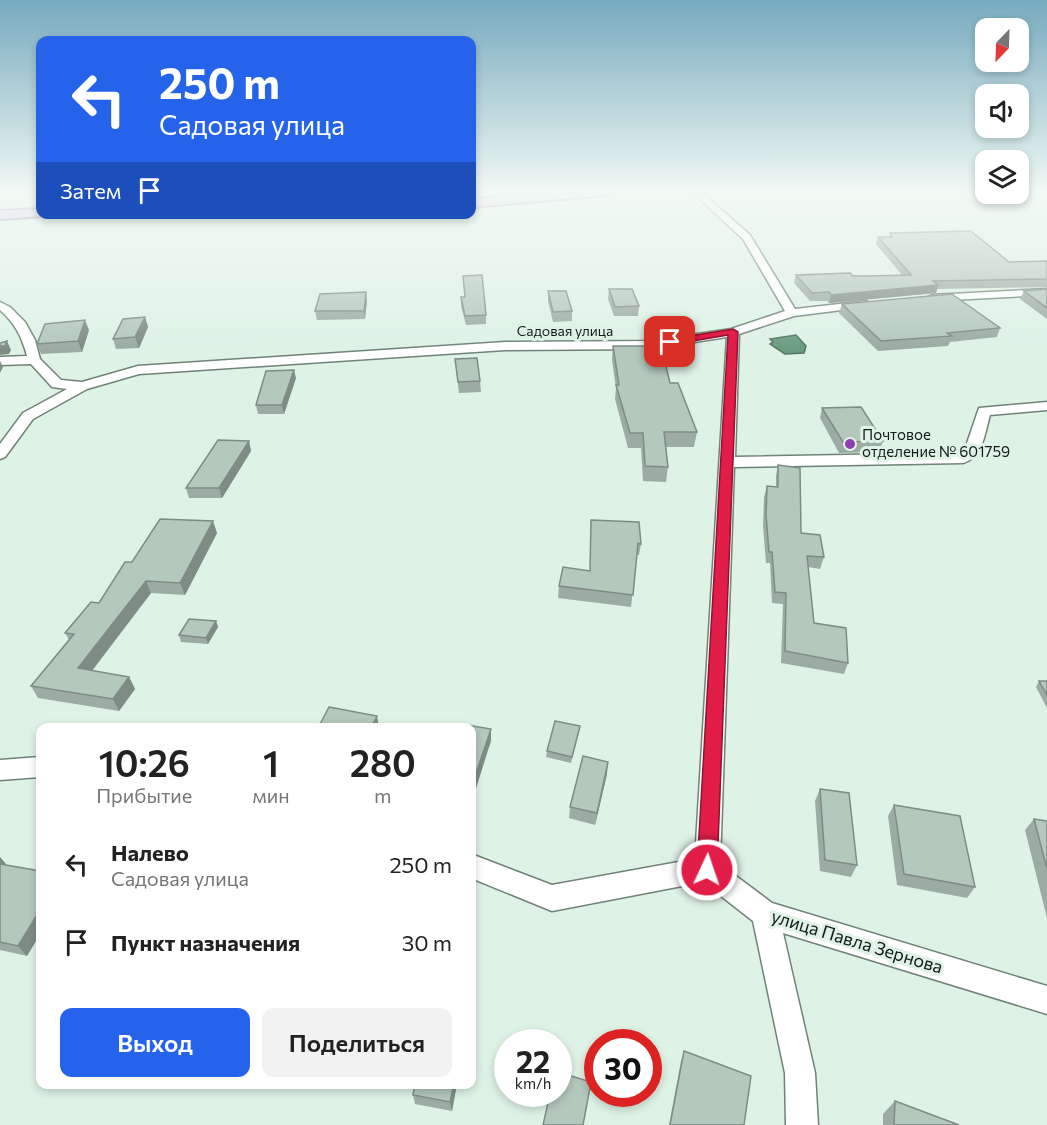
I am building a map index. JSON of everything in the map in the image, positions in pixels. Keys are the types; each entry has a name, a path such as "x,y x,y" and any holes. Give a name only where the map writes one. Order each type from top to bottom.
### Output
{"street":[{"path":"751,244 792,313"},
{"path":"913,299 1047,292"},
{"name":"Садовая улица","path":"82,386 138,370 505,346 649,345 733,332 792,313 880,302"},
{"path":"0,305 21,325 29,340 34,360 57,384 82,386"},
{"path":"476,868 552,898 707,870 733,332"},
{"path":"0,361 34,360"},
{"path":"0,454 28,416 82,386"},
{"path":"727,462 963,458 972,451 984,411 1047,406"},
{"path":"0,770 36,767"},
{"name":"улица Павла Зернова","path":"707,870 765,914 1047,1000"},
{"path":"765,914 800,1073 802,1125"}],"shaded area":[{"path":"796,335 806,346 804,353 785,354 770,344 773,342 770,339"}],"building":[{"path":"884,244 986,244 1009,262 1047,261 1047,279 933,281 938,285 831,295 829,292 812,293 796,275 850,273 853,276 911,275"},
{"path":"482,275 486,315 465,316 461,297 465,297 463,276"},
{"path":"609,289 632,289 639,306 615,307"},
{"path":"1047,289 1047,308 1024,291"},
{"path":"548,291 566,291 572,311 553,312"},
{"path":"366,292 364,311 315,311 320,294"},
{"path":"952,294 1000,328 947,333 952,336 881,341 842,304"},
{"path":"145,317 135,337 113,339 123,319"},
{"path":"85,320 78,341 37,344 45,324"},
{"path":"7,341 5,346 0,346 0,343"},
{"path":"613,346 661,346 670,383 678,383 697,432 664,432 668,467 645,466 643,433 630,433 616,385 619,385"},
{"path":"477,358 480,381 458,382 455,359"},
{"path":"294,370 282,405 256,405 266,371"},
{"path":"861,407 883,441 843,442 822,408"},
{"path":"218,440 249,441 219,488 186,488"},
{"path":"778,465 800,468 801,533 820,535 824,557 807,556 814,623 846,628 848,663 785,651 786,593 775,592 766,515 767,486 778,487"},
{"path":"160,519 213,521 180,583 146,581 78,668 129,677 113,699 31,686 74,634 65,633 91,602 99,603 125,562 132,562"},
{"path":"591,520 639,522 641,544 638,543 633,595 559,586 563,567 590,571"},
{"path":"189,619 216,621 206,638 179,635"},
{"path":"1039,681 1047,681 1047,695"},
{"path":"329,707 377,716 374,723 321,723"},
{"path":"555,721 580,726 572,757 547,751"},
{"path":"476,726 491,729 476,773"},
{"path":"583,756 608,762 597,813 570,807"},
{"path":"820,789 849,793 857,865 825,860"},
{"path":"894,805 960,816 975,887 904,874"},
{"path":"1034,819 1047,821 1047,869"},
{"path":"0,864 36,870 36,917 18,946 0,942"},
{"path":"684,1051 751,1076 744,1125 670,1125"},
{"path":"572,1076 584,1080 584,1107 586,1107 583,1125 543,1125 547,1107 572,1107"},
{"path":"414,1089 453,1089 450,1102 413,1095"},
{"path":"895,1101 959,1125 894,1125"}],"place":[{"name":"Почтовое отделение № 601759","path":"850,444"}],"route":[{"path":"670,342 733,332 707,870"}]}
